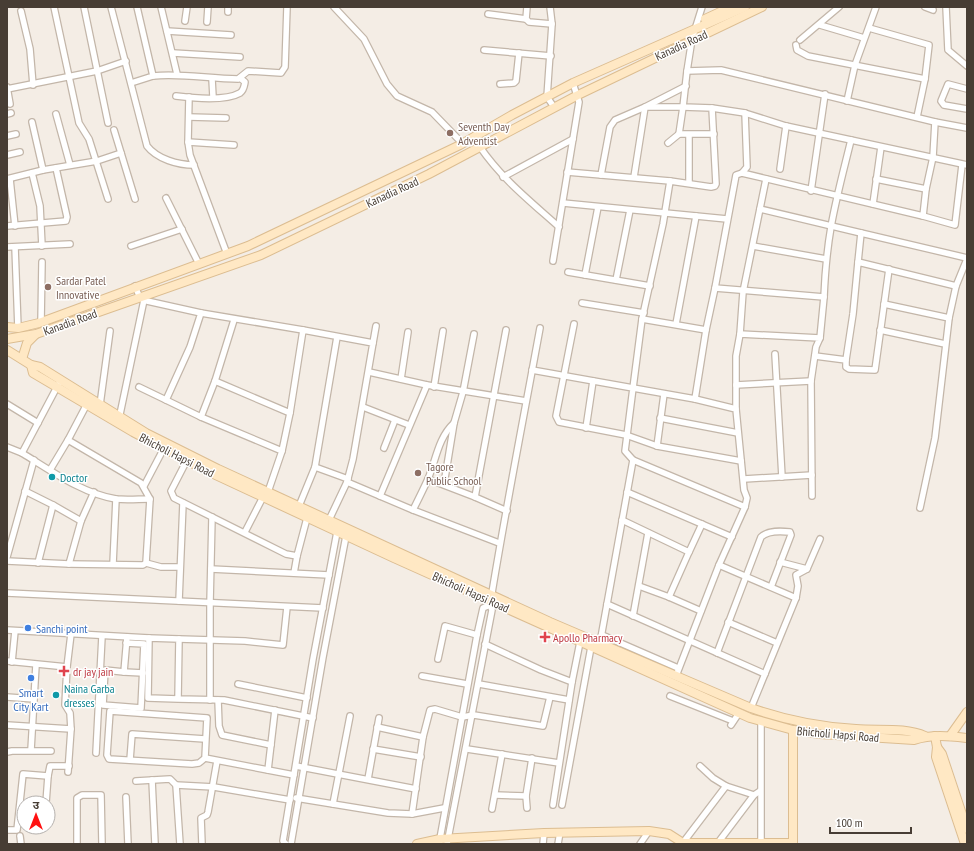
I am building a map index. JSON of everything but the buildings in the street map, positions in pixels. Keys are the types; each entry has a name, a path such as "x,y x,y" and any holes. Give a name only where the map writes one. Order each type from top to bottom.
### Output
{"street":[{"path":"54,7 79,123 89,139 108,198"},
{"path":"84,7 108,123"},
{"path":"111,7 132,83 147,146 151,150 175,163 194,165"},
{"path":"137,7 153,76"},
{"path":"161,7 177,74"},
{"path":"185,21 187,7"},
{"path":"207,22 208,7"},
{"path":"240,78 248,71 284,71 287,7"},
{"path":"334,7 364,39 387,84 397,96 432,112 463,144"},
{"path":"526,19 527,7"},
{"path":"550,7 552,24 551,56 547,98 554,107"},
{"path":"668,143 679,134 692,39 702,7"},
{"path":"697,26 731,7"},
{"name":"Kanadia Road","path":"7,339 36,334 142,299 261,254 429,174 554,107 616,76 677,42 697,26 745,7"},
{"name":"Kanadia Road","path":"7,327 18,328 41,322 135,286 236,251 344,202 463,144 512,115 547,98 573,83 612,65 677,42 692,39 762,7"},
{"path":"800,40 820,25 839,7"},
{"path":"847,101 855,65 876,7"},
{"path":"925,7 933,10"},
{"path":"946,7 948,50 967,66"},
{"path":"21,11 30,49 33,85"},
{"path":"488,14 526,19 529,22 552,24"},
{"path":"820,25 864,38"},
{"path":"869,28 927,44 930,48 917,117"},
{"path":"168,32 231,35"},
{"path":"796,45 797,50 808,56 925,79"},
{"path":"484,50 551,56"},
{"path":"173,53 240,57"},
{"path":"500,84 514,83 516,80 519,53"},
{"path":"10,104 7,89 97,71 126,61"},
{"path":"612,65 616,76"},
{"path":"688,71 721,70 825,94 847,101 934,122 967,128"},
{"path":"132,83 153,76 177,74 212,79 240,78 245,82 244,88 240,93 229,97 176,96"},
{"path":"212,79 213,97"},
{"path":"553,261 579,102 573,83"},
{"path":"967,89 948,84 941,101 944,105 967,110"},
{"path":"601,175 610,126 615,120 646,107 686,86"},
{"path":"810,191 825,94"},
{"path":"189,97 188,142 190,155 227,254"},
{"path":"646,107 712,108 745,113 786,126 965,165 955,225 839,196 810,191 742,173"},
{"path":"634,177 646,107"},
{"path":"567,172 634,177 711,187 716,185 712,108"},
{"path":"695,399 706,330 736,175 742,173 747,167 745,113"},
{"path":"56,114 70,165"},
{"path":"189,117 226,118"},
{"path":"32,122 43,170"},
{"path":"923,216 926,189 933,157 934,122"},
{"path":"780,169 786,126"},
{"path":"114,130 135,199"},
{"path":"7,136 16,134"},
{"path":"679,134 714,134"},
{"path":"689,184 690,135"},
{"path":"503,177 573,139"},
{"path":"812,496 811,381 815,356 820,338 826,259 831,225 839,196 850,140"},
{"path":"188,142 234,145"},
{"path":"873,204 881,146"},
{"path":"480,147 493,167 559,227"},
{"path":"7,155 20,152"},
{"path":"15,226 8,179 43,170 97,160 121,153"},
{"path":"7,226 62,222 67,219 56,168"},
{"path":"32,173 40,206 42,246"},
{"path":"675,676 745,508 747,498 744,490 736,409 736,356 740,334 743,292 766,179"},
{"path":"876,179 926,189"},
{"path":"670,181 665,214 643,316 625,451 633,460 745,508"},
{"path":"166,198 199,264"},
{"path":"344,202 349,212"},
{"path":"563,203 727,219"},
{"path":"585,275 598,207"},
{"path":"760,209 967,258 956,286 949,318 936,438 920,508"},
{"path":"616,280 630,210"},
{"path":"676,324 696,216"},
{"path":"131,246 182,229"},
{"path":"861,233 846,368 875,370 877,368 880,330 889,269"},
{"path":"7,247 70,244"},
{"path":"753,246 826,259"},
{"path":"15,247 18,328"},
{"path":"236,251 241,262"},
{"path":"41,322 42,262"},
{"path":"858,262 956,286"},
{"path":"568,272 650,286"},
{"path":"119,420 142,299 135,286"},
{"path":"715,288 743,292 824,297"},
{"path":"142,299 234,320 303,330 374,343"},
{"path":"582,303 706,330"},
{"path":"884,304 949,318"},
{"path":"166,400 190,347 201,313"},
{"path":"201,417 215,381 234,320"},
{"path":"574,324 557,420 559,422 626,435 657,446 741,461"},
{"path":"329,520 348,480 363,407 376,326"},
{"path":"444,841 474,715 492,610 491,600 499,543 507,511 540,328"},
{"path":"244,532 265,494 282,451 290,413 303,330"},
{"path":"475,497 506,330"},
{"path":"880,330 945,344"},
{"path":"100,405 110,331"},
{"path":"434,387 443,331"},
{"path":"401,379 408,332"},
{"path":"22,359 26,343 36,334"},
{"path":"444,484 454,423 463,392 474,334"},
{"path":"740,334 820,338"},
{"path":"299,506 315,467 337,337"},
{"path":"7,350 31,365 40,367 59,384 88,402 100,405 119,420 146,432 265,494 299,506 329,520 491,600 601,639 675,676 751,708 785,719 854,729 914,731 925,736"},
{"path":"775,354 782,477"},
{"path":"815,356 846,360"},
{"path":"532,370 695,399 736,409"},
{"path":"369,372 427,386 526,401"},
{"path":"215,381 290,413"},
{"path":"736,385 811,381"},
{"path":"586,428 593,382"},
{"path":"22,453 59,384"},
{"path":"380,496 409,425 427,386"},
{"path":"139,387 201,417 282,451"},
{"path":"657,446 664,394"},
{"path":"50,470 88,402"},
{"name":"Bhicholi Hapsi Road","path":"88,402 164,448 187,460 265,494 307,518 491,600 580,642 675,676 740,713 761,722 792,730 820,734 914,740 925,736 967,738"},
{"path":"7,404 38,423"},
{"path":"363,407 409,425"},
{"path":"660,418 738,433"},
{"path":"384,448 395,420"},
{"path":"413,510 428,479 442,438 454,423"},
{"path":"68,440 144,486 150,499 146,563"},
{"path":"7,447 22,453 50,470 94,492 116,499 150,499"},
{"path":"144,486 164,448"},
{"path":"7,557 34,460"},
{"path":"187,460 171,491 174,498 286,554 297,556"},
{"path":"601,639 633,460"},
{"path":"315,467 348,480 413,510 499,543"},
{"path":"744,479 812,475"},
{"path":"428,479 444,484 507,511"},
{"path":"26,491 81,521"},
{"path":"69,564 81,521 94,492"},
{"path":"627,492 732,538"},
{"path":"113,564 116,499"},
{"path":"179,601 183,503"},
{"path":"38,563 53,505"},
{"path":"210,700 212,517"},
{"path":"294,573 307,518"},
{"path":"622,520 689,552"},
{"path":"669,596 702,524"},
{"path":"717,653 761,537 764,534 778,531 791,533 771,587"},
{"path":"286,844 283,841 290,798 337,532"},
{"path":"634,616 648,533"},
{"path":"291,844 346,536"},
{"path":"751,708 796,598 798,586 796,575 806,569 820,538"},
{"path":"7,561 69,564 143,565 146,563 162,567 180,567"},
{"path":"780,562 806,569"},
{"path":"720,565 796,598"},
{"path":"211,569 329,575"},
{"path":"639,586 669,596 701,611"},
{"path":"7,593 323,608"},
{"path":"444,841 444,808 453,773 477,635 483,608 491,600"},
{"path":"607,604 765,674"},
{"path":"7,630 102,636 210,639 283,645 287,607"},
{"path":"728,622 778,643"},
{"path":"438,659 445,626 477,635"},
{"path":"15,631 10,662 67,667"},
{"path":"47,795 50,766 68,769 71,729 70,713 65,707 67,667 72,634"},
{"path":"96,753 102,636"},
{"path":"124,672 127,637"},
{"path":"149,638 148,698 218,700 313,718"},
{"path":"178,699 179,639"},
{"path":"553,805 569,700 580,642"},
{"path":"126,644 144,644 143,673 141,708 102,706 105,670 143,673"},
{"path":"485,644 541,670 572,682"},
{"path":"562,805 591,646"},
{"path":"31,750 36,665"},
{"path":"422,676 468,684"},
{"path":"238,684 307,698"},
{"path":"479,684 569,700"},
{"path":"670,696 732,723 740,713"},
{"path":"7,697 34,699"},
{"path":"412,814 423,736 430,710 435,709 462,717 474,715 543,726 550,697"},
{"path":"218,700 219,726 222,736 271,745"},
{"path":"268,770 275,710"},
{"path":"110,711 207,718 205,758 199,763 192,764 109,759 107,757 110,711"},
{"path":"950,736 966,714"},
{"path":"333,804 350,716"},
{"path":"368,779 379,718"},
{"path":"761,722 761,843"},
{"path":"7,725 71,729"},
{"path":"377,728 423,736"},
{"path":"417,844 560,832 649,831 669,834 682,843 793,843 792,730"},
{"path":"130,760 132,734 205,739"},
{"path":"935,736 937,747 936,756 965,844"},
{"path":"937,747 942,754 967,829"},
{"path":"467,748 559,763"},
{"path":"373,749 421,757"},
{"path":"7,752 31,750 51,751"},
{"path":"492,809 502,754"},
{"path":"205,758 294,775"},
{"path":"527,808 526,796 532,758"},
{"path":"202,844 201,818 207,815 208,812 214,787 217,761"},
{"path":"296,766 416,789"},
{"path":"700,766 713,778 726,786 754,795"},
{"path":"7,830 17,830 23,774 48,776"},
{"path":"136,781 170,779 176,785 180,844"},
{"path":"152,780 155,844"},
{"path":"176,785 214,787 298,798 388,813 412,814 444,808"},
{"path":"682,843 726,786"},
{"path":"717,843 754,795 760,791"},
{"path":"77,844 77,798 78,796 88,794 101,795 102,844"},
{"path":"495,795 526,796"},
{"path":"126,797 128,844"},
{"path":"640,844 649,831"},
{"path":"558,844 560,832"},
{"path":"543,844 544,833"},
{"path":"20,836 21,844"}],"place":[{"name":"Seventh Day Adventist","path":"450,133"},
{"name":"Sardar Patel Innovative","path":"48,287"},
{"name":"Tagore Public School","path":"418,473"},
{"name":"Doctor","path":"52,477"},
{"name":"Sanchi point","path":"28,628"},
{"name":"Apollo Pharmacy","path":"545,637"},
{"name":"dr jay jain","path":"64,671"},
{"name":"Smart City Kart","path":"31,678"},
{"name":"Naina Garba dresses","path":"56,695"}]}
